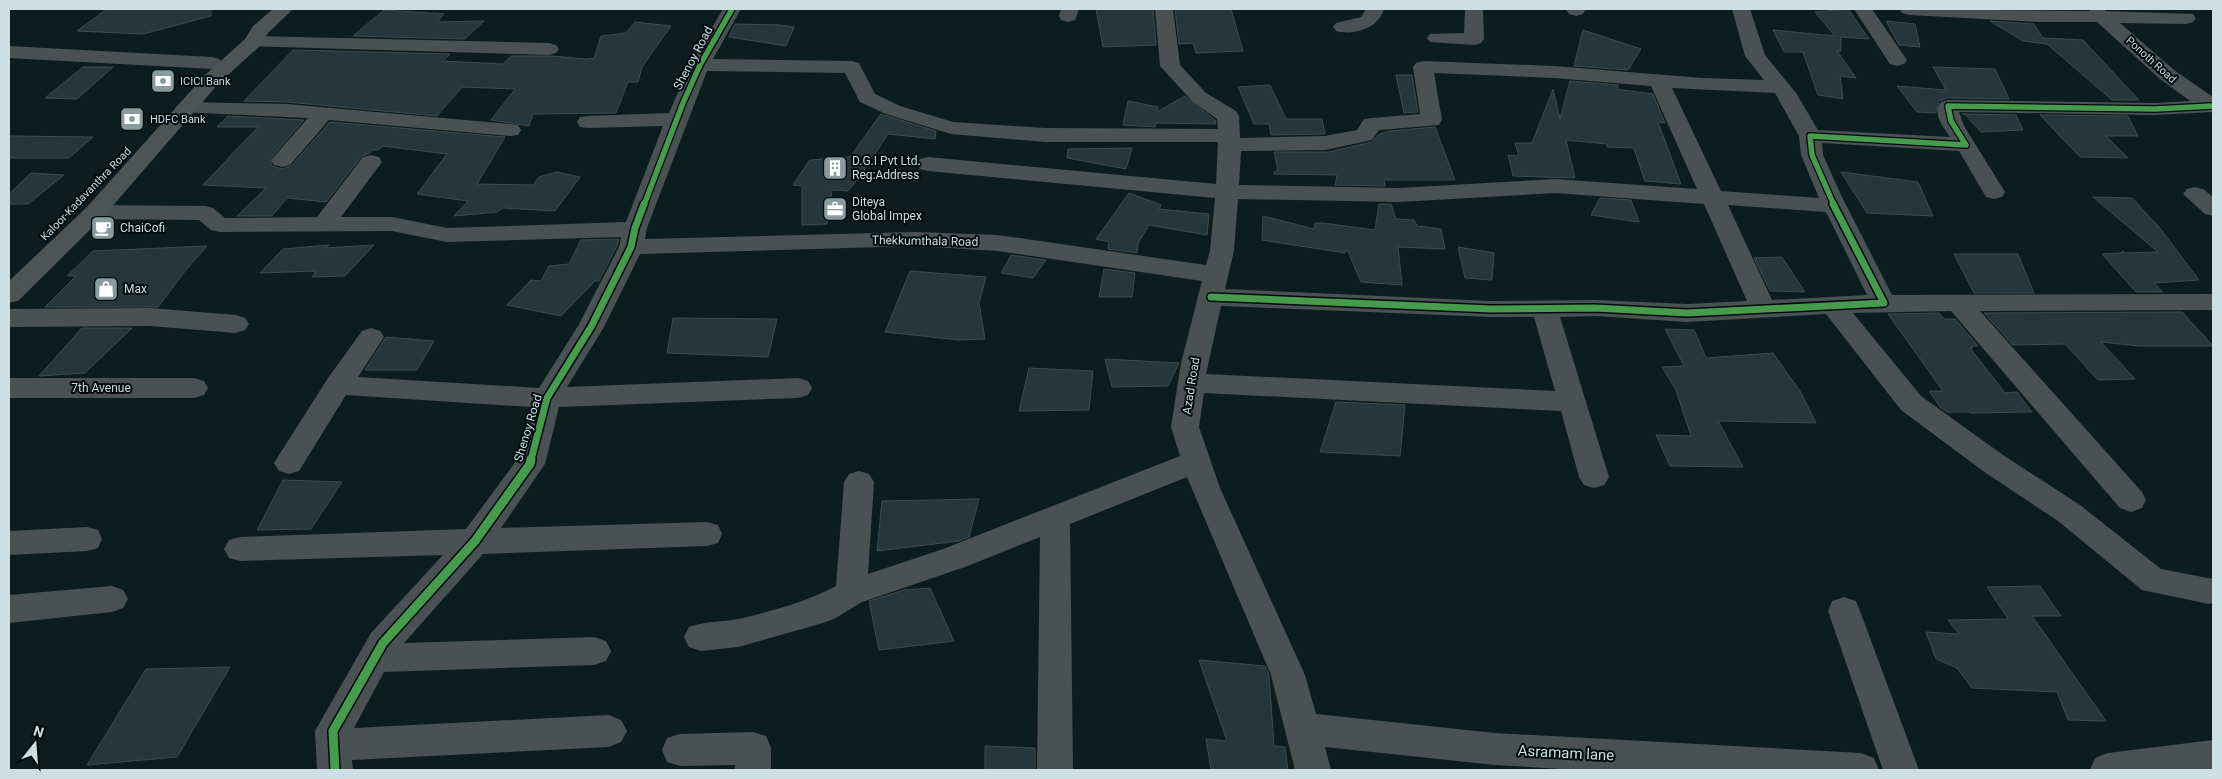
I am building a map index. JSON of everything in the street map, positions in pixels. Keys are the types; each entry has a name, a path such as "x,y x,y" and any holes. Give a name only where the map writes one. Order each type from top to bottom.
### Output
{"main road":[{"name":"Kaloor-Kadavanthra Road","path":"9,274 92,190 212,63 269,9"},
{"path":"9,294 95,212 212,79 253,42 260,30 284,9"}],"street":[{"name":"Shenoy Road","path":"334,757 333,731 383,643 475,540 530,464 547,398 591,327 633,238 676,119 700,65 732,9"},
{"name":"Azad Road","path":"1164,9 1170,66 1199,97 1228,116 1227,192 1222,251 1194,363 1185,427 1205,488 1288,675 1313,770"},
{"path":"1343,27 1367,22 1374,16 1376,9"},
{"path":"1437,38 1474,39 1474,9"},
{"path":"1741,9 1755,56 1789,97 1810,136 1812,155 1829,195 1884,303"},
{"path":"1863,9 1897,60"},
{"path":"1909,9 2040,16 2096,13 2186,18"},
{"name":"Ponoth Road","path":"2096,13 2148,56 2163,73 2182,87 2213,99"},
{"path":"253,42 549,50"},
{"path":"9,52 212,63"},
{"path":"700,65 852,67 867,98 893,110 951,128 1045,135 1324,143 1364,135 1372,124 1430,120 1423,67 1554,72 1751,88 1781,87"},
{"path":"1659,81 1764,310"},
{"path":"1994,192 1956,130 1947,111 1948,106 2154,108 2213,99"},
{"path":"186,108 287,110 510,130"},
{"path":"282,160 324,114"},
{"path":"588,122 676,119"},
{"path":"1810,136 1966,144"},
{"path":"323,225 370,162"},
{"path":"928,164 1227,192 1399,195 1555,186 1836,206"},
{"path":"2195,194 2213,209"},
{"name":"Thekkumthala Road","path":"95,212 205,213 219,225 392,224 447,235 611,231 633,238 915,240 998,243 1214,286 1483,309 1544,310 1596,308 1687,313 1884,303 2212,304"},
{"path":"815,226 847,240"},
{"path":"1958,303 2131,500"},
{"path":"1832,305 1911,404 1992,463 2069,514 2153,581 2209,591"},
{"path":"1544,310 1594,476"},
{"path":"9,318 150,318 236,324"},
{"path":"289,463 371,337"},
{"path":"1191,383 1572,402"},
{"path":"338,385 547,398 798,388"},
{"name":"7th Avenue","path":"9,388 194,388"},
{"path":"701,637 738,633 823,609 851,593 954,558 1196,461"},
{"path":"851,593 859,482"},
{"path":"1055,517 1055,770"},
{"path":"240,549 706,534"},
{"path":"9,543 87,538"},
{"path":"9,609 112,599"},
{"path":"1844,612 1901,770"},
{"path":"374,658 594,651"},
{"name":"Asramam lane","path":"1302,729 1495,749 1860,770"},
{"path":"334,757 609,731"},
{"path":"680,750 753,748 753,770"},
{"path":"2108,770 2170,766 2213,757"}],"building":[{"path":"107,9 211,9 211,16 143,34 77,31"},
{"path":"1096,9 1153,9 1156,45 1103,47"},
{"path":"1175,9 1231,9 1243,51 1196,53 1193,43 1179,44"},
{"path":"1848,9 1869,39 1841,37 1841,51 1837,51 1856,78 1840,76 1843,99 1818,95 1803,52 1784,52 1773,30 1835,36 1815,12"},
{"path":"384,10 444,14 437,22 484,21 465,39 353,36"},
{"path":"1886,21 1915,24 1920,47 1899,45"},
{"path":"1990,21 2034,24 2043,38 2083,40 2139,100 2112,100 2047,44 2023,41"},
{"path":"635,22 671,26 642,67 638,82 628,82 616,113 533,114 529,126 491,120 515,89 462,87 437,116 287,102 244,101 293,50 450,54 443,61 503,64 511,56 552,56 586,59 594,58 601,36 626,33"},
{"path":"735,24 794,27 786,46 729,37"},
{"path":"1583,30 1641,49 1628,70 1574,66"},
{"path":"83,67 113,67 77,99 45,98"},
{"path":"1933,67 1995,69 2009,99 1948,98 1939,101 1936,113 1917,112 1897,86 1946,90"},
{"path":"1396,75 1412,75 1418,112 1404,113"},
{"path":"1570,81 1619,85 1616,89 1653,94 1665,123 1658,122 1681,184 1645,181 1634,148 1607,147 1607,144 1566,140 1575,178 1513,176 1508,155 1519,156 1515,143 1532,143 1553,89 1560,119"},
{"path":"1270,85 1286,119 1322,119 1325,134 1271,135 1269,124 1254,124 1238,87"},
{"path":"1185,96 1215,120 1216,124 1156,123 1155,127 1123,125 1128,101 1158,107 1157,112"},
{"path":"881,114 936,131 935,139 888,134 848,191 832,190 827,224 802,225 802,186 793,185 810,160 850,157"},
{"path":"1965,114 2016,115 2023,130 1981,132"},
{"path":"2040,115 2128,116 2138,136 2106,136 2128,158 2080,157"},
{"path":"228,116 304,120 270,159 272,166 282,169 291,166 330,122 505,137 477,184 533,185 539,177 557,172 580,177 555,211 503,208 497,212 454,216 468,201 417,194 447,154 383,146 362,156 326,202 287,198 272,216 237,216 266,188 203,185 258,127 217,127"},
{"path":"1435,127 1455,180 1384,180 1385,186 1335,185 1337,175 1274,174 1278,170 1274,152 1329,152 1372,142 1378,135 1389,131"},
{"path":"9,136 93,137 69,158 9,158"},
{"path":"1132,148 1126,169 1067,158 1068,149"},
{"path":"1841,172 1918,182 1933,216 1867,213"},
{"path":"31,173 64,175 28,204 9,204 9,194"},
{"path":"1129,193 1161,205 1159,209 1209,214 1207,235 1149,225 1138,243 1137,253 1108,249 1109,242 1096,239"},
{"path":"2093,197 2132,198 2159,227 2199,280 2154,283 2163,292 2136,292 2102,254 2121,253 2123,251 2125,253 2158,252"},
{"path":"1600,198 1631,200 1639,222 1591,215"},
{"path":"1379,204 1391,204 1396,219 1414,220 1417,226 1441,229 1445,249 1398,247 1402,285 1361,282 1347,249 1345,253 1262,240 1263,216 1314,229 1315,223 1323,223 1375,230"},
{"path":"619,239 599,281 595,281 561,316 507,305 531,280 541,281 549,266 569,264 581,240"},
{"path":"329,245 325,248 374,245 345,276 312,277 316,271 260,273 283,249"},
{"path":"207,246 158,307 45,307 76,276 67,276 93,251"},
{"path":"1458,247 1494,253 1492,280 1465,278"},
{"path":"1954,254 2018,254 2034,293 1974,293"},
{"path":"1011,255 1046,260 1033,278 1001,273"},
{"path":"1782,257 1805,292 1770,291 1754,258"},
{"path":"1104,269 1135,273 1132,297 1099,297"},
{"path":"910,271 986,277 979,303 985,339 959,340 885,332"},
{"path":"2182,312 2213,346 2140,346 2101,342 2135,379 2098,380 2065,344 2013,345 1984,313"},
{"path":"1939,313 1944,319 1955,319 1978,346 1971,346 1973,348 1970,348 2005,393 2017,392 2032,412 1947,412 1941,408 1929,391 1943,391 1888,314"},
{"path":"673,318 777,319 768,357 667,353"},
{"path":"82,328 132,328 85,373 39,376"},
{"path":"1665,329 1694,330 1706,358 1773,353 1800,391 1816,423 1718,421 1743,467 1670,466 1656,435 1691,436 1676,390 1662,367 1684,366"},
{"path":"386,337 434,341 417,370 365,370"},
{"path":"1105,359 1179,363 1168,386 1112,387"},
{"path":"1029,368 1093,371 1089,410 1019,411"},
{"path":"1336,402 1405,405 1400,456 1320,452"},
{"path":"283,480 342,482 311,529 257,530"},
{"path":"979,499 969,537 959,541 877,551 882,501"},
{"path":"2040,586 2061,616 2032,616 2106,721 2068,720 2057,692 1972,688 1957,668 1936,659 1926,632 1959,634 1948,620 2008,619 1987,587"},
{"path":"930,588 954,641 879,650 869,601 904,590"},
{"path":"1199,660 1265,666 1269,675 1274,746 1285,747 1288,770 1211,770 1206,739 1227,741"},
{"path":"230,667 177,757 87,765 146,669"},
{"path":"985,746 1035,748 1035,770 985,770"}],"cycle path":[{"path":"335,770 333,731 383,643 475,541 530,464 547,398 591,327 631,247 635,228 683,103 700,65 732,9"},
{"path":"1211,297 1491,309 1595,308 1687,313 1884,303 1829,195 1812,155 1810,136 1966,145 1951,121 1948,106 2155,109 2212,106"}],"place":[{"name":"ICICI Bank","path":"163,81"},
{"name":"HDFC Bank","path":"132,119"},
{"name":"D.G.I Pvt Ltd. Reg:Address","path":"835,168"},
{"name":"Diteya Global Impex","path":"835,209"},
{"name":"ChaiCofi","path":"103,228"},
{"name":"Max","path":"106,289"}]}
